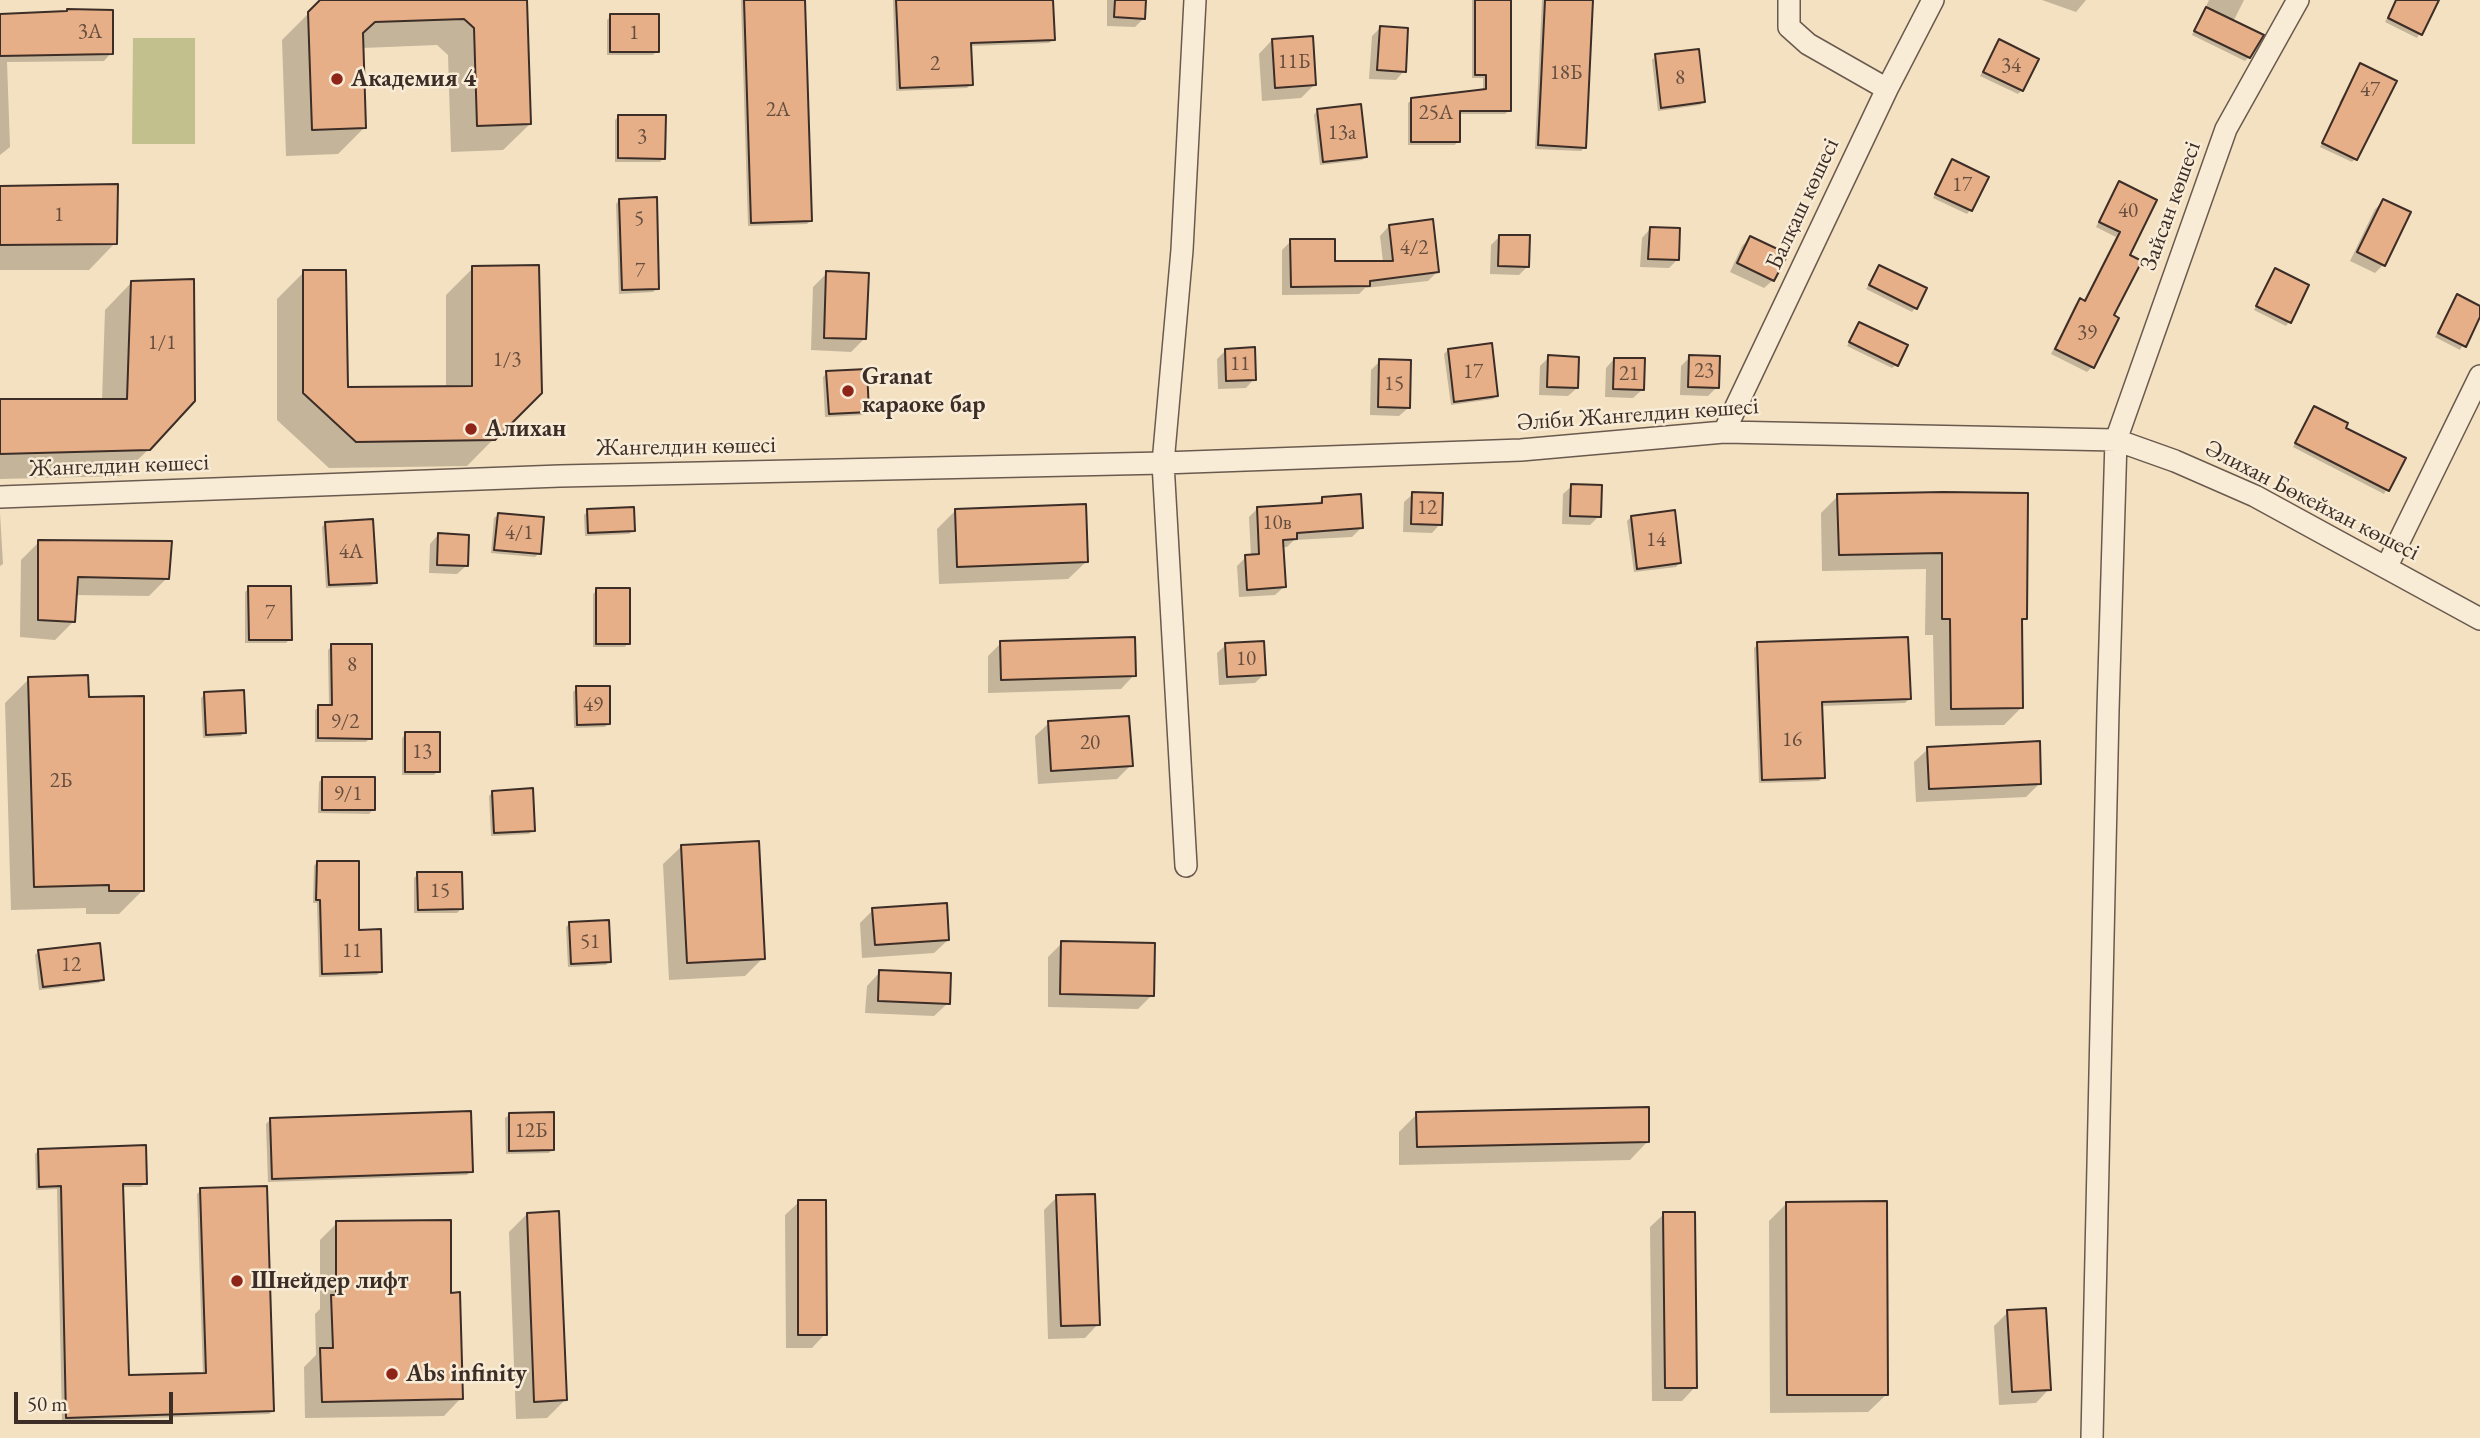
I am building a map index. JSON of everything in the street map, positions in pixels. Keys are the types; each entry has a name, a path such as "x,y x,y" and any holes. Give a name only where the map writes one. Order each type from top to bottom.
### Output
{"street":[{"path":"1186,866 1163,463 1182,250 1195,0"},
{"path":"1789,0 1789,27 1808,44 1887,89"},
{"name":"Балқаш көшесі","path":"1724,432 1887,89 1933,0"},
{"name":"Зайсан көшесі","path":"2092,1438 2107,723 2116,440 2226,130 2298,0"},
{"path":"2387,566 2480,376"},
{"name":"Әліби Жангелдин көшесі","path":"1163,463 1521,450 1724,432 2116,440"},
{"name":"Әлихан Бөкейхан көшесі","path":"2116,440 2175,461 2255,496 2387,566 2480,620"},
{"name":"Жангелдин көшесі","path":"0,497 626,474 1163,463"}],"shaded area":[{"path":"133,38 195,38 195,144 132,144"}],"building":[{"name":"Академия 4","path":"320,0 527,0 531,124 477,126 474,28 464,19 375,22 363,33 366,128 312,130 308,12"},
{"path":"744,0 805,0 812,221 751,223"},
{"path":"896,0 1053,0 1055,40 971,43 973,85 900,88"},
{"path":"1115,0 1146,0 1145,19 1114,17"},
{"path":"1475,0 1511,0 1511,111 1460,111 1460,142 1411,142 1411,98 1486,89 1486,75 1475,75"},
{"path":"1545,0 1593,0 1586,148 1538,145"},
{"path":"2396,0 2439,0 2422,35 2388,18"},
{"path":"2206,7 2264,35 2250,58 2194,31"},
{"path":"67,9 113,10 113,54 0,56 0,14"},
{"path":"610,14 659,14 659,52 610,52"},
{"path":"1380,26 1408,28 1406,72 1377,70"},
{"path":"1313,36 1316,85 1275,88 1272,39"},
{"path":"1999,39 2039,59 2023,91 1983,72"},
{"path":"1699,49 1705,102 1661,108 1655,54"},
{"path":"2360,63 2397,81 2357,160 2322,143"},
{"path":"1361,104 1367,157 1323,162 1317,109"},
{"path":"618,115 666,115 665,159 618,158"},
{"path":"1952,159 1989,177 1972,211 1935,194"},
{"path":"2119,181 2157,200 2130,255 2142,261 2114,315 2119,318 2094,368 2055,349 2080,298 2085,301 2120,232 2099,222"},
{"path":"118,184 117,244 0,245 0,186"},
{"path":"657,197 659,289 622,290 619,199"},
{"path":"2383,199 2411,212 2385,266 2357,252"},
{"path":"1433,219 1439,272 1370,281 1370,286 1291,287 1290,239 1335,239 1335,261 1393,261 1389,225"},
{"path":"1650,227 1680,228 1679,260 1648,259"},
{"path":"1499,235 1530,235 1529,267 1498,266"},
{"path":"1750,236 1788,254 1774,281 1737,263"},
{"path":"539,265 542,393 495,440 356,442 303,393 303,270 346,270 348,387 472,386 472,266"},
{"path":"1879,265 1927,288 1917,309 1869,285"},
{"path":"2275,268 2309,285 2291,323 2256,306"},
{"path":"826,271 869,273 866,339 824,338"},
{"path":"194,279 195,401 150,450 0,454 0,399 127,399 131,281"},
{"path":"2457,294 2480,306 2480,317 2466,347 2438,333"},
{"path":"1859,322 1908,345 1898,366 1849,342"},
{"path":"1492,343 1498,396 1454,402 1448,349"},
{"path":"1255,347 1256,380 1226,381 1225,349"},
{"path":"1548,355 1579,357 1578,388 1547,387"},
{"path":"1689,355 1720,356 1719,388 1688,387"},
{"path":"1614,358 1645,358 1644,390 1613,389"},
{"path":"1379,359 1411,360 1410,408 1378,407"},
{"name":"Granat караоке бар","path":"867,369 869,412 829,414 826,371"},
{"path":"2314,406 2348,423 2346,428 2406,458 2389,491 2295,443"},
{"path":"1571,484 1602,485 1601,517 1570,516"},
{"path":"1412,492 1443,493 1442,525 1411,524"},
{"path":"2028,493 2027,619 2022,619 2023,708 1951,709 1950,619 1942,619 1942,553 1839,555 1837,494"},
{"path":"1361,494 1363,528 1297,533 1297,539 1283,540 1286,587 1247,590 1245,555 1259,554 1257,507 1322,503 1322,497"},
{"path":"1086,504 1088,562 957,567 955,509"},
{"path":"634,507 635,531 588,533 587,509"},
{"path":"1675,510 1681,563 1637,569 1631,516"},
{"path":"498,513 544,517 541,554 494,550"},
{"path":"373,519 377,583 329,585 325,522"},
{"path":"438,533 469,535 468,566 437,565"},
{"path":"38,540 172,541 169,579 78,577 75,622 38,620"},
{"path":"248,586 291,586 292,640 249,640"},
{"path":"596,588 630,588 630,644 596,644"},
{"path":"1135,637 1136,676 1001,680 1000,641"},
{"path":"1908,637 1911,699 1822,702 1825,778 1762,780 1757,642"},
{"path":"1264,641 1266,675 1227,677 1225,643"},
{"path":"331,644 372,644 372,739 318,738 318,705 332,705"},
{"path":"88,675 89,697 144,696 144,891 109,891 109,885 34,887 28,677"},
{"path":"576,686 610,686 610,724 577,725"},
{"path":"244,690 246,733 206,735 204,692"},
{"path":"1129,716 1133,766 1051,771 1048,721"},
{"path":"405,732 440,732 440,772 405,772"},
{"path":"2040,741 2041,784 1929,789 1927,747"},
{"path":"322,777 375,777 375,810 322,810"},
{"path":"533,788 535,831 494,833 492,791"},
{"path":"759,841 765,959 687,963 681,845"},
{"path":"317,861 359,861 359,930 381,929 382,972 322,974 320,900 316,900"},
{"path":"417,872 462,872 463,909 418,910"},
{"path":"947,903 949,940 875,945 872,908"},
{"path":"609,920 611,962 571,964 569,922"},
{"path":"1061,941 1155,943 1154,996 1060,994"},
{"path":"100,943 104,980 43,987 38,950"},
{"path":"879,970 951,973 950,1004 878,1001"},
{"path":"1649,1107 1649,1142 1417,1147 1416,1112"},
{"path":"471,1111 473,1172 272,1179 270,1118"},
{"path":"554,1112 554,1150 509,1151 509,1113"},
{"name":"Шнейдер лифт","path":"146,1145 147,1184 123,1184 129,1375 206,1373 200,1188 267,1186 274,1411 66,1418 61,1186 39,1187 38,1149"},
{"path":"1095,1194 1100,1325 1061,1326 1056,1195"},
{"path":"798,1200 826,1200 827,1335 798,1335"},
{"path":"1887,1201 1888,1395 1787,1395 1786,1202"},
{"path":"559,1211 567,1400 534,1402 527,1213"},
{"path":"1663,1212 1695,1212 1697,1388 1665,1388"},
{"path":"451,1220 451,1293 460,1292 463,1399 322,1402 320,1348 333,1348 331,1295 336,1295 336,1221"},
{"path":"2046,1308 2051,1390 2012,1392 2007,1310"}],"place":[{"name":"Академия 4","path":"337,79"},
{"name":"Granat караоке бар","path":"848,391"},
{"name":"Алихан","path":"471,429"},
{"name":"Шнейдер лифт","path":"237,1281"},
{"name":"Abs infinity","path":"392,1374"}]}
